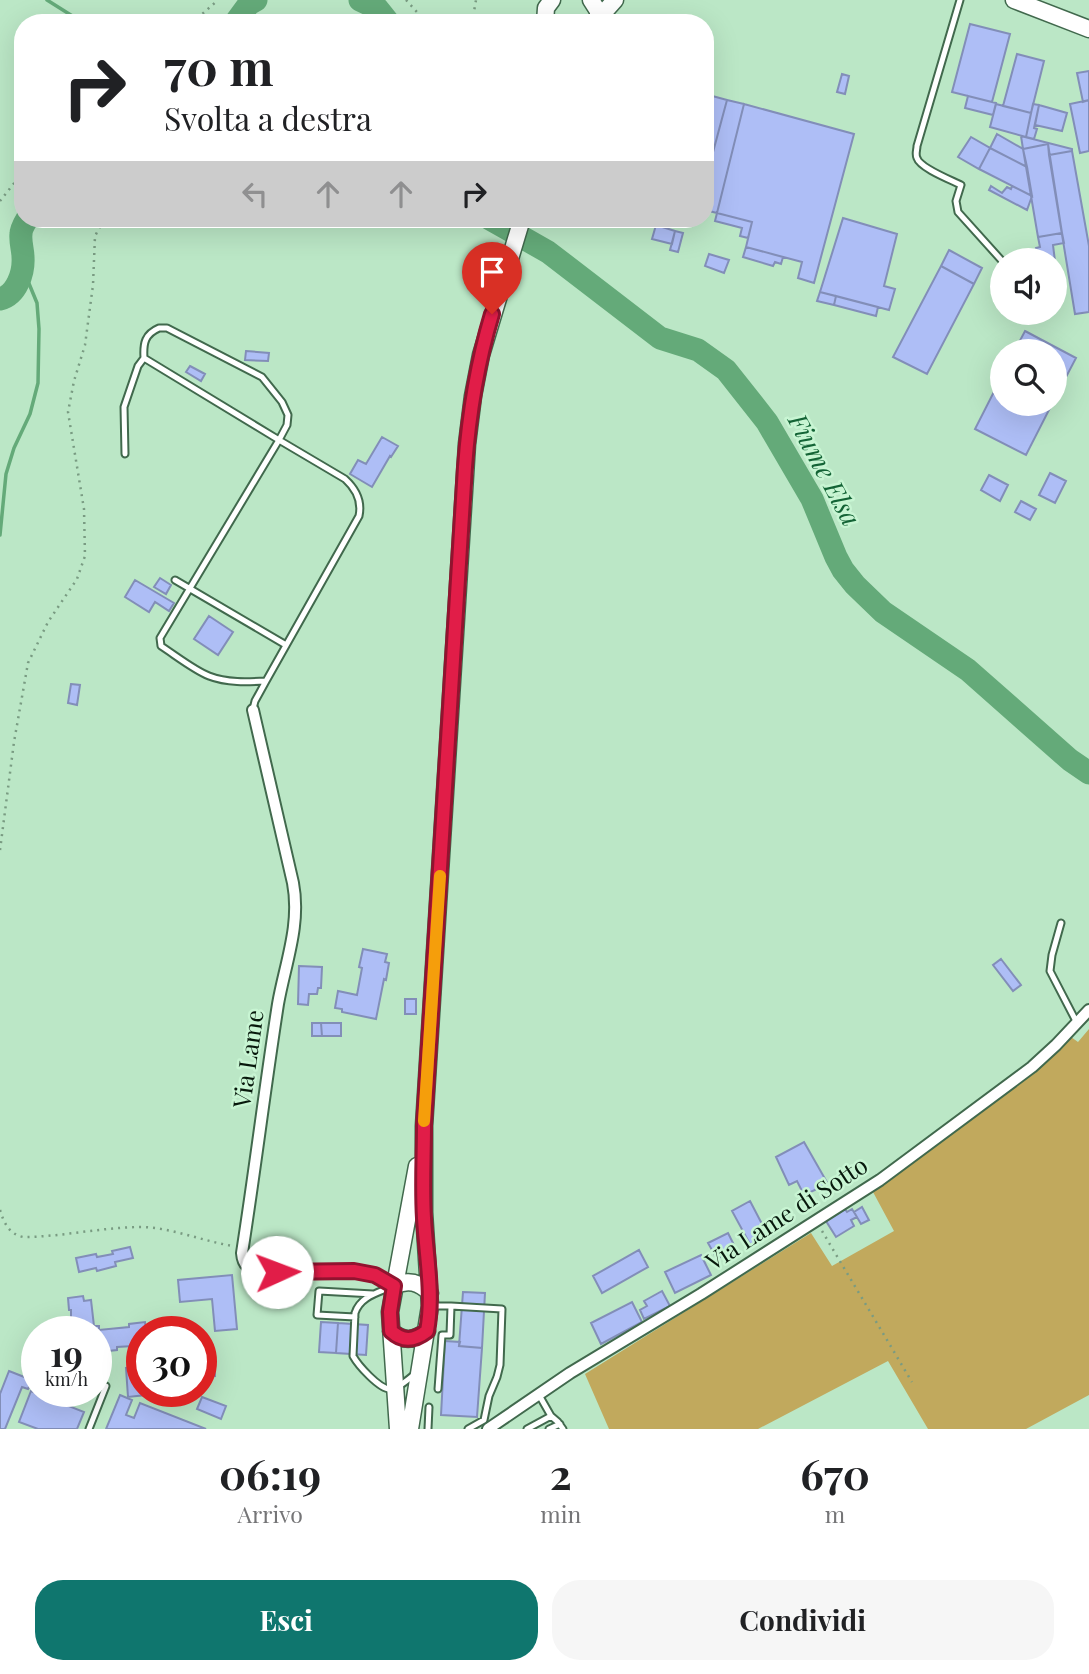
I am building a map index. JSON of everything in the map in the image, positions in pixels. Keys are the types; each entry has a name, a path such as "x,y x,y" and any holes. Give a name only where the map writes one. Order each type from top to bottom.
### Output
{"main road":[{"path":"604,14 615,0"},
{"path":"1014,0 1089,29"},
{"path":"410,1429 430,1300 424,1212 424,1125 465,467 473,396 485,338 519,228"},
{"path":"398,1429 390,1312 424,1125"},
{"path":"394,1286 411,1282 421,1286 430,1300"},
{"path":"391,1331 400,1338 408,1339 418,1338 427,1331"}],"street":[{"name":"Via Lame","path":"243,1247 278,1008 296,912 294,889 253,710"},
{"name":"Via Lame di Sotto","path":"488,1429 538,1394 880,1180 1023,1074 1049,1052 1089,1010"},
{"path":"243,1247 244,1264 255,1271 354,1271 375,1275 394,1286"}],"lane":[{"path":"960,0 916,156 924,166 961,185 956,209 991,248"},
{"path":"125,454 124,407 138,366 144,358 143,345 152,331 159,328 167,328 262,377 282,402 288,415 287,425 160,638 161,646 208,676 245,682 266,681"},
{"path":"144,358 345,479 354,487 361,508 255,701 253,710"},
{"path":"175,580 286,645"},
{"path":"1061,922 1050,971 1077,1023"},
{"path":"394,1286 373,1294 359,1304 355,1317 354,1359 380,1385 388,1389 395,1388 419,1372"},
{"path":"355,1317 317,1315 319,1291 373,1294"},
{"path":"430,1300 451,1306 502,1309 498,1374 489,1396 484,1420 468,1429"},
{"path":"438,1389 442,1335 450,1335 451,1306"},
{"path":"538,1394 551,1416 561,1426"},
{"path":"89,1429 98,1407"},
{"path":"428,1429 429,1407"},
{"path":"527,1429 551,1416"},
{"path":"544,1419 549,1429 561,1426"}],"path":[{"path":"202,14 218,0"},
{"path":"406,0 419,14"},
{"path":"0,201 14,183"},
{"path":"0,850 14,742 28,663 48,622 77,579 85,556 84,509 68,412 85,345 98,228"},
{"path":"0,1210 8,1229 23,1237 143,1227 243,1247"},
{"path":"816,1222 912,1382"}],"shaded area":[{"path":"1089,1029 1089,1395 1026,1429 928,1429 888,1361 758,1429 609,1429 585,1374 811,1233 832,1266 894,1231 873,1192 1036,1072 1071,1037 1078,1042"}],"building":[{"path":"970,24 1010,34 992,102 952,92"},
{"path":"1017,54 1044,61 1031,113 1003,106"},
{"path":"1089,71 1089,100 1083,102 1077,73"},
{"path":"842,74 849,76 845,94 837,92"},
{"path":"714,96 727,100 714,148"},
{"path":"968,96 996,103 993,115 965,108"},
{"path":"727,100 744,104 717,213 714,212 714,148"},
{"path":"1089,100 1089,151 1080,153 1070,104"},
{"path":"744,104 854,134 814,283 798,278 802,262 746,247 752,222 717,213"},
{"path":"996,104 1031,113 1026,137 990,127"},
{"path":"1033,104 1039,105 1034,139 1026,137"},
{"path":"1039,105 1067,113 1062,131 1035,125"},
{"path":"997,134 1023,149 1027,167 990,148"},
{"path":"1021,136 1072,151 1049,155 1048,144 1023,149"},
{"path":"971,137 990,148 979,169 958,157"},
{"path":"1048,144 1062,233 1038,237 1023,149"},
{"path":"990,148 1027,167 1032,196 979,169"},
{"path":"1072,151 1089,246 1089,312 1075,314 1067,248 1064,248 1049,155"},
{"path":"991,186 1002,193 1012,186 1032,196 1027,210 989,190"},
{"path":"717,213 752,222 748,238 740,236 742,228 715,221"},
{"path":"843,218 897,234 884,286 895,289 889,310 820,292"},
{"path":"655,228 675,231 672,244 652,239"},
{"path":"675,231 683,233 678,252 670,250"},
{"path":"1062,233 1064,243 1053,245 1053,248 1036,248 1040,247 1038,237"},
{"path":"746,247 783,257 781,264 775,262 773,266 743,257"},
{"path":"949,250 982,268 974,284 941,266"},
{"path":"709,254 729,260 724,273 705,266"},
{"path":"941,266 974,284 927,374 893,357"},
{"path":"820,292 836,296 834,305 817,301"},
{"path":"836,296 878,307 876,316 834,305"},
{"path":"1025,331 1040,339 1021,339"},
{"path":"246,351 269,353 268,361 245,360"},
{"path":"1067,353 1076,358 1067,375"},
{"path":"190,366 205,374 201,381 186,372"},
{"path":"990,400 990,416 1046,416 1026,455 975,429"},
{"path":"382,437 398,446 372,487 350,474 358,460 366,464"},
{"path":"1050,473 1066,481 1055,503 1039,495"},
{"path":"989,475 1008,485 1000,501 981,490"},
{"path":"1021,501 1036,509 1030,520 1015,512"},
{"path":"160,578 171,585 166,594 154,587"},
{"path":"135,580 174,603 169,611 155,602 149,612 125,597"},
{"path":"209,616 233,632 218,655 194,639"},
{"path":"71,684 80,685 77,705 68,703"},
{"path":"363,949 387,954 385,962 389,963 376,1019 335,1008 338,991 357,995"},
{"path":"1001,959 1021,985 1013,991 993,965"},
{"path":"299,966 322,967 321,988 318,988 317,994 309,994 308,1005 298,1004"},
{"path":"405,999 416,999 416,1014 405,1014"},
{"path":"312,1023 321,1023 322,1036 312,1036"},
{"path":"321,1023 341,1023 341,1036 322,1036"},
{"path":"804,1142 828,1184 804,1195 797,1181 789,1185 776,1157"},
{"path":"750,1201 762,1224 766,1221 773,1234 751,1246 732,1211"},
{"path":"862,1207 869,1220 861,1224 854,1212"},
{"path":"845,1209 847,1212 852,1209 857,1217 851,1220 854,1226 836,1237 826,1221"},
{"path":"728,1233 738,1253 728,1258 726,1254 717,1259 708,1243"},
{"path":"130,1247 133,1258 115,1262 116,1266 97,1271 96,1268 79,1272 76,1258 113,1254 112,1251"},
{"path":"639,1250 648,1267 602,1293 593,1276"},
{"path":"701,1255 711,1275 675,1293 665,1272"},
{"path":"232,1275 237,1329 217,1331 217,1316 214,1316 212,1299 180,1302 178,1280"},
{"path":"662,1291 670,1306 644,1319 640,1310 647,1306 644,1301"},
{"path":"463,1292 485,1293 482,1348 459,1346"},
{"path":"83,1296 84,1301 91,1300 93,1316 71,1316 68,1298"},
{"path":"632,1302 642,1322 601,1344 591,1323"},
{"path":"321,1322 338,1323 336,1353 319,1352"},
{"path":"338,1323 368,1325 366,1355 336,1353"},
{"path":"126,1327 126,1346 117,1347 117,1350 112,1351 112,1329"},
{"path":"445,1341 460,1342 459,1346 482,1348 477,1417 441,1415"},
{"path":"9,1371 21,1376 21,1389 5,1429 0,1429 0,1394"},
{"path":"120,1395 126,1398 126,1407 129,1407 126,1415 134,1418 138,1407 150,1407 206,1429 106,1429"},
{"path":"217,1403 226,1406 221,1419 197,1409 217,1407"},
{"path":"25,1407 71,1407 84,1412 77,1429 38,1429 19,1422"}],"waterway":[{"path":"47,0 69,14"},
{"name":"Fiume Elsa","path":"242,14 256,0"},
{"name":"Fiume Elsa","path":"360,0 377,8 382,14"},
{"name":"Fiume Elsa","path":"0,299 11,293 21,276 22,228"},
{"name":"Fiume Elsa","path":"506,228 548,252 660,338 698,350 726,370 767,422 812,499 843,570 855,585 883,612 968,670 1070,760 1089,773"},
{"path":"0,535 6,474 14,448 30,414 38,383 37,303 23,269"}],"slow traffic":[{"path":"424,1121 440,876"}],"route":[{"path":"277,1272 346,1270 375,1275 394,1286 390,1312 391,1331 400,1338 408,1339 418,1338 427,1331 430,1293 424,1212 424,1125 465,467 475,382 492,314"}]}
